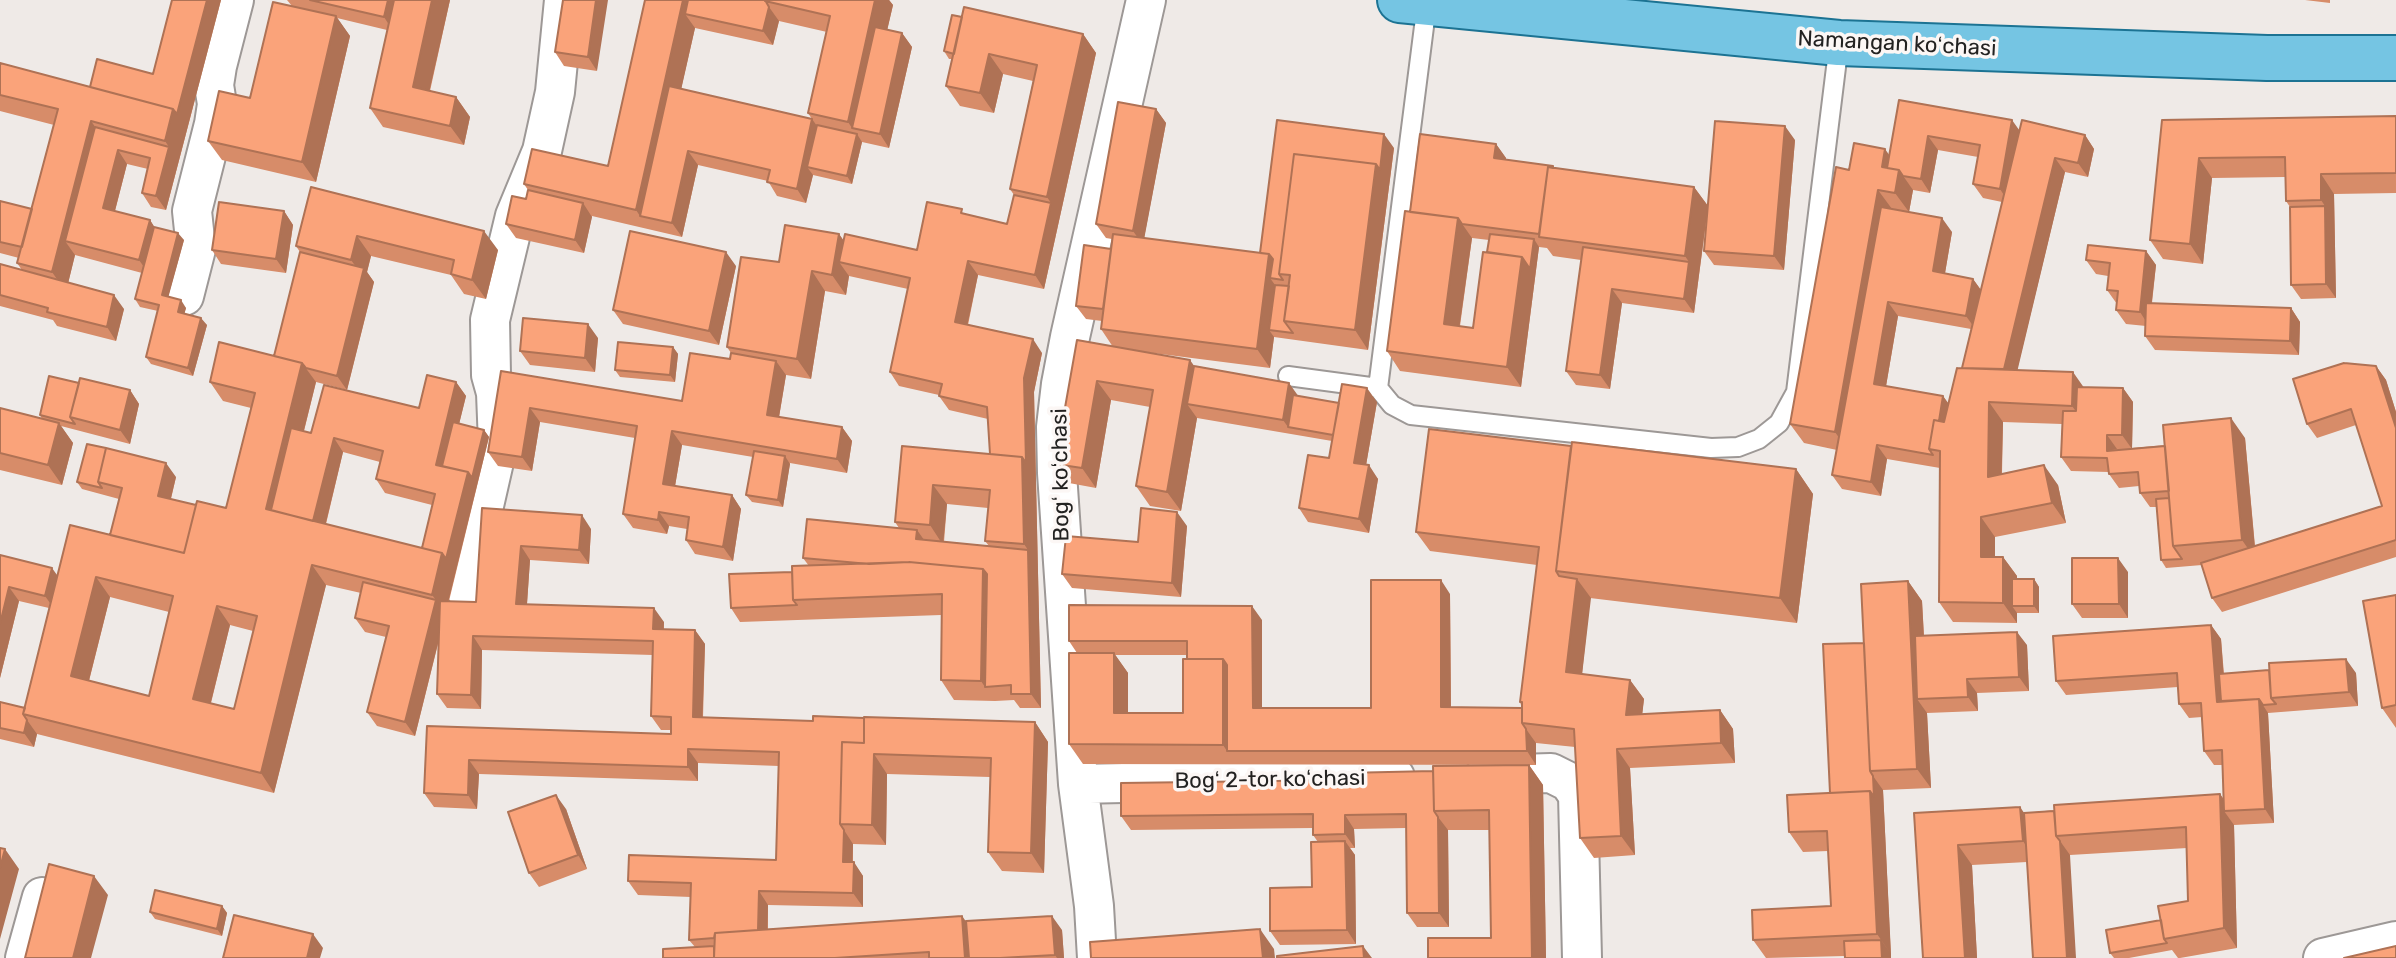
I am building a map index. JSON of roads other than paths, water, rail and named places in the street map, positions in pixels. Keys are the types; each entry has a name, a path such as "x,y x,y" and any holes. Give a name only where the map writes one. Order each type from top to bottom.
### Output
{"main road":[{"name":"Namangan koʻchasi","path":"1414,1 1664,13 1839,43 2267,58 2396,58"}],"street":[{"path":"184,296 196,249 192,211 214,124 217,66 234,0"},
{"path":"465,589 498,444 496,393 491,375 490,320 515,216 542,151 555,92 564,0"},
{"name":"Bogʻ koʻchasi","path":"1097,958 1094,906 1078,784 1056,427 1070,337 1146,0"},
{"name":"Bogʻ 2-tor koʻchasi","path":"1078,784 1551,773 1569,782 1578,795 1582,958"},
{"path":"25,958 51,867"},
{"path":"2323,958 2396,941"}],"lane":[{"path":"1378,388 1414,1"},
{"path":"1288,376 1378,388 1392,405 1411,415 1711,448 1738,447 1759,439 1779,423 1796,392 1839,43"}]}
